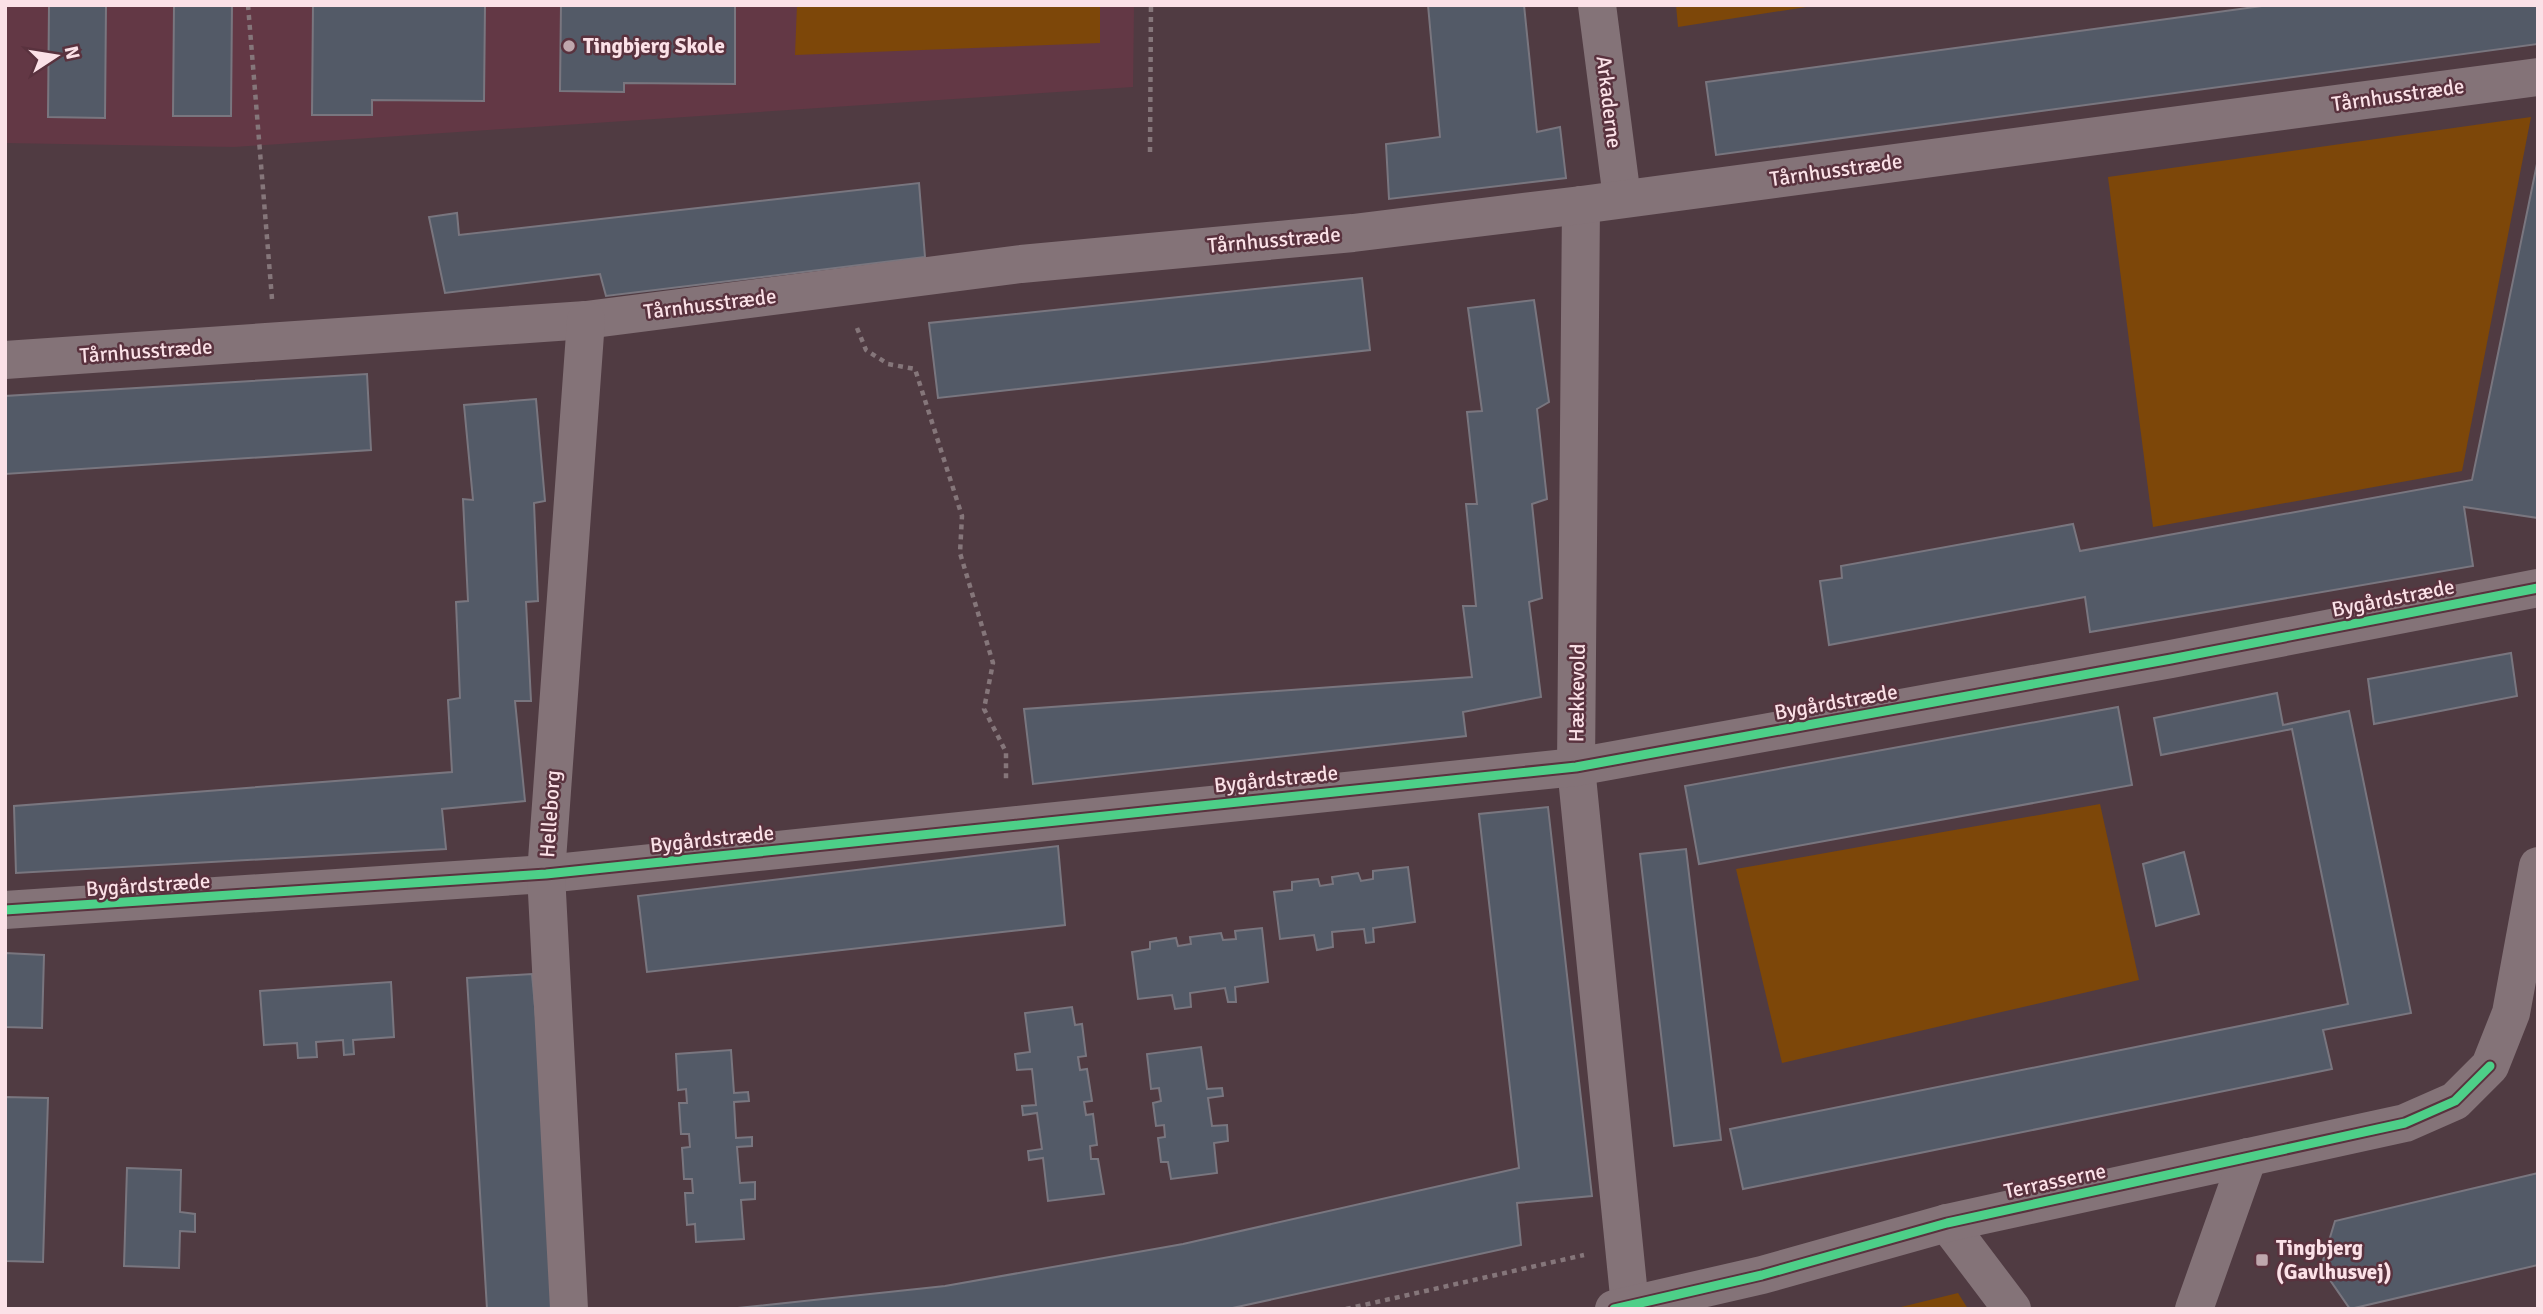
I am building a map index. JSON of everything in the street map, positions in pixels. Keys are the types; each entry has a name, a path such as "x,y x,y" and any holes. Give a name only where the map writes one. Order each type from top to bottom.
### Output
{"street":[{"name":"Arkaderne","path":"1597,5 1622,198"},
{"name":"Tårnhusstræde","path":"5,360 586,320 1021,264 1353,233 1581,205 2538,77"},
{"name":"Hækkevold","path":"1581,205 1576,767 1624,1245 1622,1307"},
{"name":"Helleborg","path":"569,1309 546,874 586,320"},
{"name":"Bygårdstræde","path":"5,910 546,874 1576,767 2171,659 2538,588"},
{"name":"Terrasserne","path":"1622,1307 1758,1292 1947,1223 2404,1123 2455,1101 2490,1066 2511,1013 2538,866"},
{"path":"2194,1309 2248,1157"},
{"path":"1947,1223 2012,1309"}],"path":[{"path":"248,5 275,342"},
{"path":"1150,152 1151,5"},
{"path":"839,287 866,350 888,364 915,369 962,516 960,553 993,663 984,709 1006,752 1006,826"},
{"path":"1346,1309 1624,1245"}],"shaded area":[{"name":"Tingbjerg Skole","path":"5,5 1134,5 1133,87 234,147 5,143"},
{"path":"797,5 1100,5 1100,43 795,55"},
{"path":"1676,5 1819,5 1678,27"},
{"path":"2531,117 2462,471 2153,527 2108,177"},
{"path":"2100,804 2139,980 1782,1063 1736,869"},
{"path":"1958,1293 1968,1309 1893,1309"}],"building":[{"path":"49,5 106,5 105,118 48,117"},
{"path":"174,5 232,5 231,116 173,116"},
{"path":"313,5 485,5 484,101 372,100 372,115 312,115"},
{"path":"561,5 735,5 735,84 624,83 624,92 560,91"},
{"path":"1428,5 1524,5 1537,132 1560,127 1566,178 1389,199 1386,144 1440,137"},
{"path":"2269,5 2538,5 2538,44 1716,155 1706,82"},
{"path":"2538,159 2538,518 2464,507 2473,566 2090,632 2085,597 1829,645 1820,581 1842,578 1841,566 2073,524 2080,551 2472,480"},
{"path":"919,183 925,257 606,296 600,274 445,293 429,217 457,213 459,235"},
{"path":"1362,278 1370,350 938,398 929,323"},
{"path":"1534,300 1549,402 1537,409 1547,499 1532,504 1542,598 1529,602 1541,697 1463,712 1466,736 1033,784 1024,709 1472,677 1463,606 1476,606 1466,504 1477,504 1467,412 1482,411 1468,308"},
{"path":"367,374 371,450 5,474 5,396"},
{"path":"536,399 545,501 534,503 538,601 526,602 531,701 515,701 525,801 442,809 446,849 16,873 14,806 452,772 448,700 460,698 456,602 468,601 463,499 473,500 464,405"},
{"path":"2511,653 2517,696 2374,724 2368,679"},
{"path":"2277,693 2283,725 2349,711 2411,1013 2323,1030 2332,1069 1743,1189 1730,1129 2348,1004 2292,729 2161,755 2154,718"},
{"path":"2118,707 2132,785 1699,864 1685,786"},
{"path":"1548,807 1592,1196 1517,1203 1521,1245 1228,1309 728,1309 945,1286 1183,1244 1519,1168 1479,814"},
{"path":"1058,846 1065,925 647,972 638,896"},
{"path":"1686,849 1721,1140 1674,1146 1640,854"},
{"path":"2184,852 2199,914 2156,926 2143,864"},
{"path":"1408,867 1415,922 1373,928 1374,942 1366,943 1364,929 1332,932 1333,947 1317,950 1314,935 1280,939 1274,892 1292,890 1292,882 1318,879 1320,886 1333,884 1332,877 1358,873 1361,881 1373,879 1373,871"},
{"path":"1262,928 1268,982 1235,987 1236,1002 1228,1002 1225,988 1190,993 1191,1007 1175,1009 1172,995 1138,999 1132,952 1150,949 1150,942 1176,938 1178,946 1191,944 1190,937 1221,933 1223,940 1236,939 1235,931"},
{"path":"5,953 44,955 42,1028 5,1027"},
{"path":"532,974 563,1309 487,1309 467,978"},
{"path":"391,982 394,1037 353,1040 354,1054 344,1055 343,1040 316,1042 317,1057 298,1058 297,1043 264,1045 260,991"},
{"path":"1072,1007 1075,1025 1082,1024 1086,1056 1078,1057 1080,1070 1087,1069 1092,1101 1084,1102 1086,1115 1093,1114 1097,1145 1090,1146 1091,1159 1098,1159 1104,1194 1048,1201 1043,1158 1029,1160 1028,1151 1042,1149 1037,1113 1023,1115 1022,1106 1036,1105 1032,1069 1017,1070 1015,1054 1030,1052 1025,1013"},
{"path":"1201,1047 1207,1089 1222,1088 1223,1096 1208,1098 1212,1126 1227,1125 1228,1141 1214,1143 1217,1173 1171,1179 1168,1162 1161,1162 1158,1138 1165,1137 1164,1125 1156,1126 1153,1103 1161,1101 1159,1088 1151,1089 1147,1054"},
{"path":"731,1050 734,1093 748,1092 749,1101 734,1102 736,1138 752,1137 752,1146 737,1147 740,1183 755,1182 755,1199 741,1200 744,1239 696,1242 695,1224 687,1225 685,1193 693,1193 692,1179 684,1179 682,1148 690,1147 689,1134 681,1134 679,1103 687,1103 686,1089 678,1090 676,1054"},
{"path":"5,1097 48,1098 43,1262 5,1261"},
{"path":"127,1168 181,1170 180,1212 195,1214 195,1232 180,1231 179,1268 124,1266"},
{"path":"2538,1173 2538,1265 2350,1309 2321,1267 2335,1221"}],"cycle path":[{"path":"5,910 546,874 1576,767 2171,659 2538,588"},
{"path":"1614,1309 1762,1275 1947,1223 2405,1123 2455,1101 2490,1066"}],"place":[{"name":"Tingbjerg Skole","path":"569,46"},
{"name":"Tingbjerg (Gavlhusvej)","path":"2262,1260"}]}
